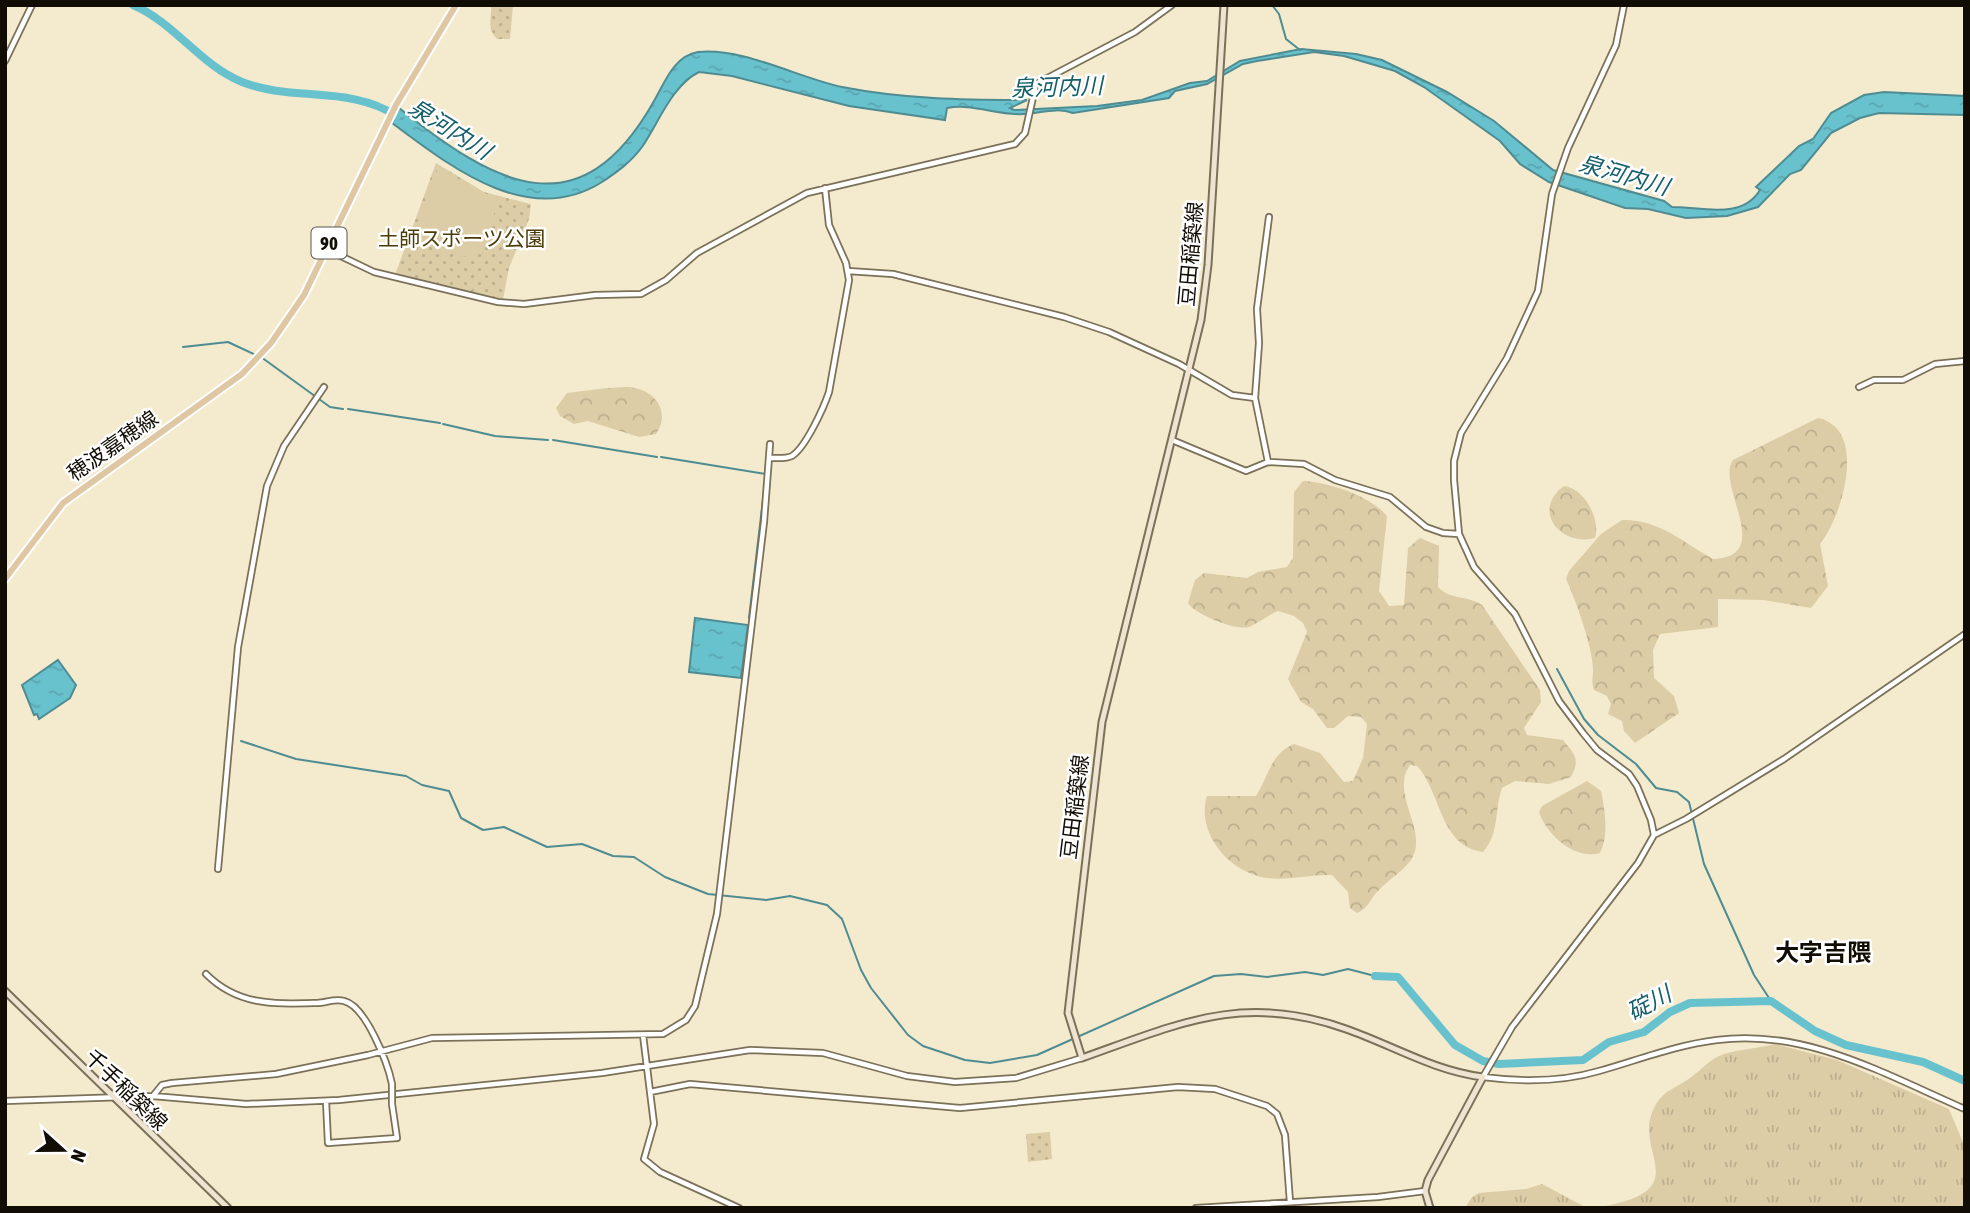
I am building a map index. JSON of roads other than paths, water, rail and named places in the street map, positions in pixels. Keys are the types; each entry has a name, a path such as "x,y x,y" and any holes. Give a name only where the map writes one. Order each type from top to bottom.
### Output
{"main road":[{"name":"90","path":"326,249 396,105 456,5"},
{"name":"豆田稲築線","path":"1083,1058 1068,1013 1102,722 1190,371 1208,265 1224,5"},
{"name":"穂波嘉穂線","path":"5,579 63,503 138,452 258,358 294,313 326,249"},
{"name":"千手稲築線","path":"5,991 228,1208"},
{"path":"1083,1058 1177,1023 1205,1016 1259,1012 1326,1023 1433,1064 1483,1077 1433,1165 1425,1191 1430,1208"}],"street":[{"path":"5,61 32,5"},
{"path":"326,249 374,272 498,302 524,304 595,295 631,295 653,289 697,253 792,201 824,188 1012,145 1022,139 1039,82 1135,32 1172,5"},
{"path":"1623,5 1616,45 1563,159 1553,191 1538,291 1507,358 1461,433 1457,445 1454,480 1459,534 1474,567 1515,614 1559,701 1597,750 1622,768 1637,786 1654,835"},
{"path":"770,458 790,457 795,454 824,407 848,293 848,271 829,225 824,188"},
{"path":"1268,463 1255,398 1259,343 1257,309 1269,217"},
{"path":"848,271 893,274 1064,317 1109,332 1190,371 1232,395 1255,398"},
{"path":"1859,387 1874,380 1903,380 1935,364 1965,361"},
{"path":"218,869 238,647 267,488 284,446 324,387"},
{"path":"1172,440 1246,471 1268,463 1312,467 1335,480 1390,497 1426,527 1443,533 1459,534"},
{"path":"153,1096 158,1088 172,1083 264,1076 381,1052 432,1038 643,1035 670,1031 692,1013 713,932 750,649 770,444"},
{"path":"1965,634 1784,758 1654,835 1638,863 1512,1027 1483,1077 1525,1080 1578,1076 1702,1042 1763,1038 1842,1055 1965,1109"},
{"path":"206,974 220,989 240,999 312,1004 347,1001 373,1033 381,1052 391,1084 397,1138 328,1143 326,1101"},
{"path":"643,1035 654,1124 644,1156 645,1162 739,1208"},
{"path":"5,1101 113,1096 153,1096 239,1104 326,1101 647,1067 750,1050 785,1049 836,1056 924,1079 965,1082 1016,1078 1083,1058"},
{"path":"650,1092 690,1084 960,1108 1178,1087 1215,1089 1267,1106 1278,1114 1285,1135 1290,1202"},
{"path":"1196,1208 1425,1191"}],"water":[{"path":"1301,49 1356,54 1382,60 1447,92 1494,121 1553,170 1664,201 1672,207 1720,210 1743,205 1760,190 1756,187 1799,146 1813,139 1831,113 1864,95 1884,92 1965,96 1965,115 1879,113 1860,118 1831,133 1801,170 1790,174 1758,207 1727,216 1686,218 1648,209 1625,208 1549,182 1520,164 1500,141 1424,87 1395,71 1344,56 1314,52 1243,64 1207,84 1175,91 1169,98 1073,113 1055,110 1014,114 957,107 947,108 945,120 849,106 732,76 699,72 689,78 673,95 642,147 624,166 602,182 574,195 546,199 518,195 464,173 392,123 399,108 469,158 502,174 535,183 566,182 596,169 626,142 676,64 698,52 733,54 825,83 865,91 934,98 1027,100 1010,108 1014,110 1097,106 1142,100 1190,83 1207,81 1240,61"},
{"path":"695,618 748,625 741,678 689,672"},
{"path":"58,660 76,685 70,698 39,719 37,714 34,715 22,685"}],"waterway":[{"name":"泉河内川","path":"133,5 162,22 227,75 242,82 261,88 360,100 397,116"},
{"path":"1272,5 1279,14 1286,39 1300,50"},
{"path":"183,347 228,342 256,355"},
{"path":"261,357 330,407 343,409"},
{"path":"348,409 440,423"},
{"path":"443,424 495,436 548,440"},
{"path":"553,440 657,457"},
{"path":"661,457 766,474 749,618"},
{"path":"1557,669 1584,719 1598,735 1636,764 1656,788 1677,792 1689,802 1704,864 1754,975 1771,1001"},
{"path":"241,741 296,759 406,776 422,785 449,791 461,818 483,830 504,827 547,847 582,844 613,856 634,857 665,877 708,894 766,900 790,896 827,905 842,919 861,970 871,988 908,1035 923,1046 965,1060 990,1063 1037,1055 1214,976 1241,974 1267,977 1305,972 1323,975 1348,969 1375,976"},
{"name":"碇川","path":"1375,976 1398,977 1455,1045 1483,1061 1499,1064 1583,1060 1609,1042 1644,1032 1670,1012 1690,1003 1771,1001 1815,1031 1846,1045 1923,1062 1965,1081"}],"district":[{"name":"大字吉隈","path":"1823,953"}],"park label":[{"name":"土師スポーツ公園","path":"462,239"}]}
